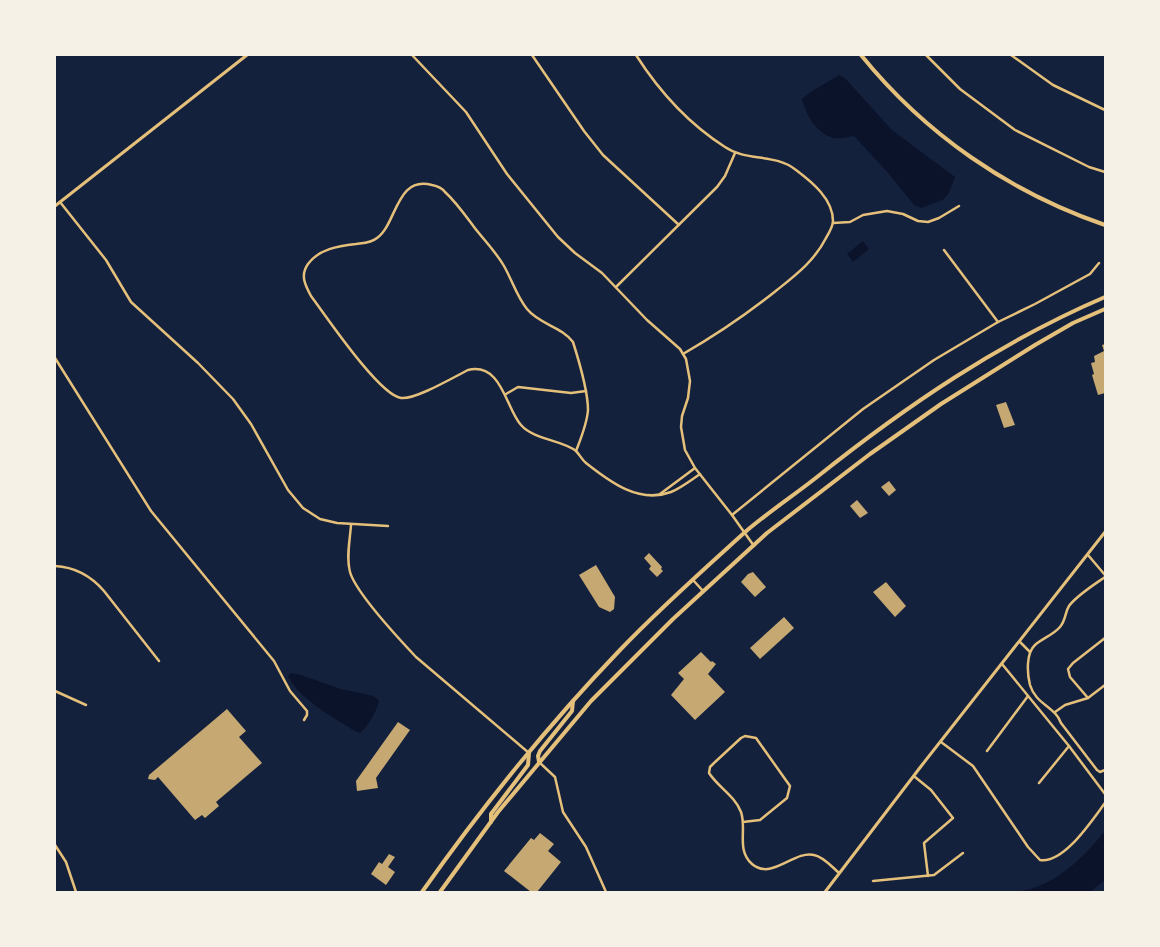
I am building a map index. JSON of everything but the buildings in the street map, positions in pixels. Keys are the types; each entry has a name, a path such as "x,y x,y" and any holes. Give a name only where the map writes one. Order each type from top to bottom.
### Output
{"highway":[{"path":"862,55 912,111 969,156 993,172 1044,200 1105,225"},
{"path":"422,892 456,844 573,700 621,649 745,533 845,454 930,393 1040,327 1105,297"},
{"path":"440,892 491,822 539,762 591,702 618,673 703,591 767,534 870,454 941,404 1035,345 1073,323 1105,309"},
{"path":"539,762 538,756 540,751 572,711 573,700"},
{"path":"491,822 491,814 528,765 530,760 529,753"}],"street":[{"path":"55,206 247,55"},
{"path":"412,55 466,112 507,174 558,237 575,253 602,273 639,312 668,336 683,354 686,359 690,381 688,398 682,416 681,435 684,450 695,468 754,546"},
{"path":"532,55 584,131 603,155 679,225"},
{"path":"636,55 648,74 684,114 712,139 735,153 776,160 795,169 826,198 832,214 833,223 819,251 805,268 734,324 683,354"},
{"path":"926,55 960,89 1015,130 1080,162 1105,172"},
{"path":"1011,55 1053,85 1105,110"},
{"path":"616,287 721,182 735,153"},
{"path":"576,451 587,418 586,391 571,339 528,311 496,254 444,191 432,185 417,185 409,189 401,197 384,231 376,240 322,252 306,267 305,285 311,296 361,362 388,392 394,396 407,398 468,370 482,371 490,375 498,383 506,394 517,420 523,427 576,451 584,462 624,489 642,496 659,495 672,492 700,474"},
{"path":"60,202 106,260 131,302 198,363 233,399 251,424 296,501 303,508 320,519 351,525 388,526"},
{"path":"833,223 850,222 863,215 887,211 903,214 918,221 928,222 959,206"},
{"path":"944,250 998,322"},
{"path":"732,516 863,408 943,354 998,322 1090,274 1099,263"},
{"path":"55,358 151,511 274,661 290,691 307,711 304,720"},
{"path":"506,394 520,387 571,393 586,391"},
{"path":"659,495 695,468"},
{"path":"351,525 349,567 354,581 361,592 416,658 529,753"},
{"path":"825,892 1105,532"},
{"path":"1088,555 1105,576 1069,606 1061,626 1046,639 1034,645 1030,652 1028,669 1030,685 1034,694 1046,707 1055,712 1098,770 1100,772 1105,770"},
{"path":"55,566 78,571 94,580 159,661"},
{"path":"693,580 703,591"},
{"path":"1088,698 1070,677 1068,669 1105,638"},
{"path":"1020,642 1030,652"},
{"path":"1002,664 1069,746 1105,794"},
{"path":"1055,712 1065,705 1088,698 1105,685"},
{"path":"55,691 86,705"},
{"path":"987,751 1029,696"},
{"path":"743,822 760,820 787,798 790,786 756,738 745,736 714,762 710,767 709,773 738,807 743,822 743,852 745,856 756,866 774,868 800,856 814,855 822,858 839,873"},
{"path":"941,742 973,766 1028,847 1040,860 1050,860 1073,843 1105,803"},
{"path":"1039,783 1069,746"},
{"path":"539,762 555,777 563,812 586,847 606,892"},
{"path":"914,777 931,790 953,818 924,843 928,876"},
{"path":"55,845 66,862 76,892"},
{"path":"872,881 934,875 963,853"}],"water":[{"path":"839,75 845,78 892,130 955,177 949,193 943,200 921,208 914,205 854,136 834,138 817,128 809,117 802,99"},
{"path":"863,241 869,249 853,262 847,254"},
{"path":"291,673 341,689 375,697 379,701 374,714 360,733 355,731 308,700 293,684 288,676"},
{"path":"1105,831 1105,880 1090,892 1016,892 1036,887 1067,870"}]}
